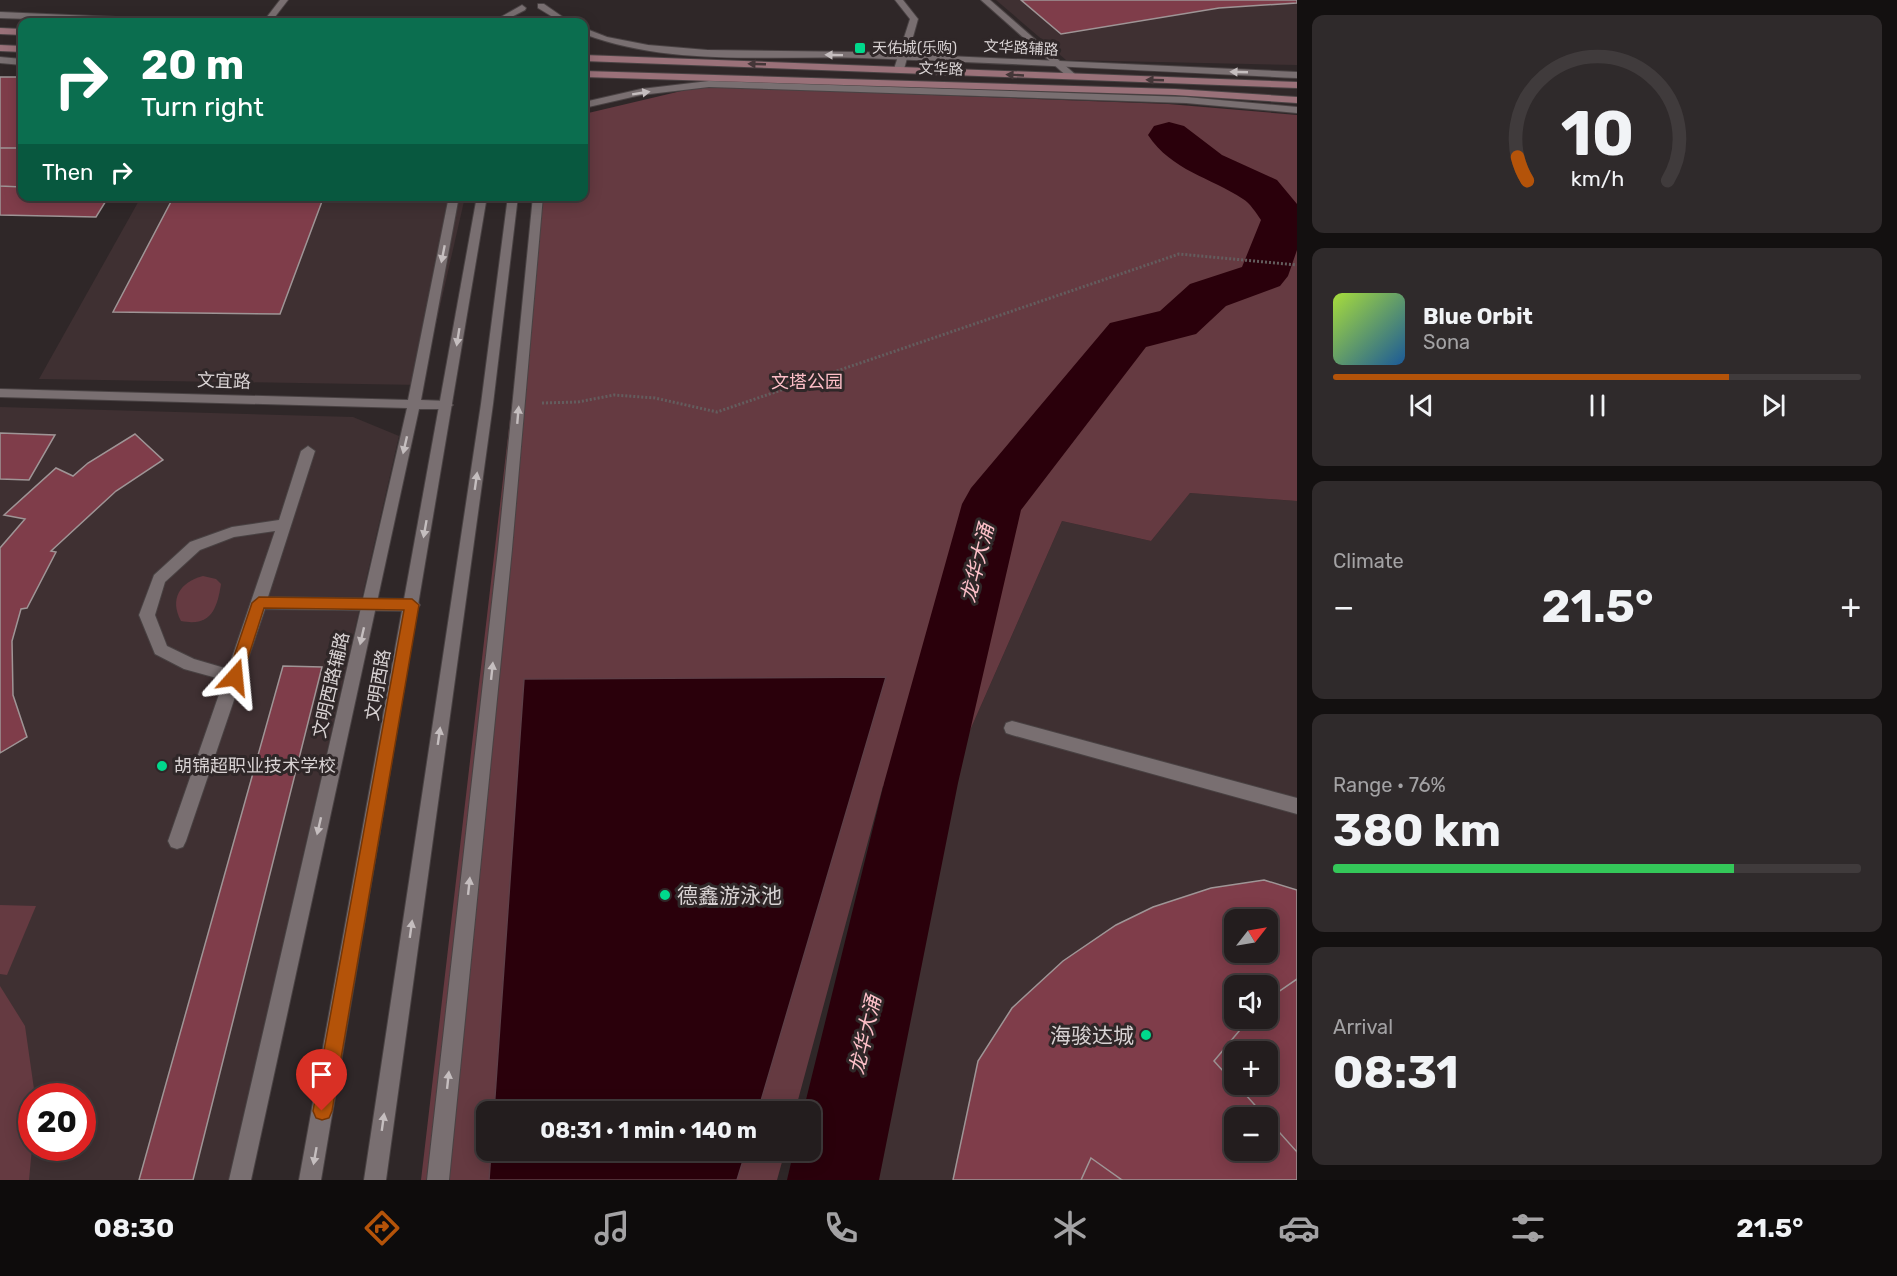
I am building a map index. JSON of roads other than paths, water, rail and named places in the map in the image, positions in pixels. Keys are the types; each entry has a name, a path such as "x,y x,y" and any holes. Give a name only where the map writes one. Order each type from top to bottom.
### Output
{"main road":[{"path":"0,31 18,32"},
{"path":"0,48 18,49"},
{"name":"文华路","path":"588,58 707,58 1073,77 1297,85"},
{"name":"文华路","path":"588,74 710,81 1175,92 1297,100"}],"street":[{"path":"270,18 284,0"},
{"path":"898,0 914,19 899,69"},
{"path":"985,0 1073,77"},
{"path":"502,18 523,4"},
{"path":"541,7 559,18"},
{"path":"0,15 70,18"},
{"name":"文华路辅路","path":"588,33 648,48 707,58 903,57 1297,75"},
{"path":"0,60 18,62"},
{"path":"588,104 641,92 710,81 1186,100 1297,110"},
{"name":"文明西路辅路","path":"240,1180 414,404 452,201"},
{"name":"文明西路","path":"310,1180 481,201"},
{"path":"375,1180 483,428 512,201"},
{"path":"438,1180 519,403 538,201"},
{"name":"文宜路","path":"0,393 447,405"},
{"path":"177,841 235,677 308,451"},
{"path":"235,677 190,664 161,650 147,615 159,579 195,546 232,532 285,524"},
{"path":"259,603 412,605"},
{"path":"1012,728 1297,806"}],"waterway":[{"name":"龙华大涌","path":"833,1180 921,783 992,504 1128,335 1178,323 1208,295 1263,276 1285,219 1261,190 1206,164 1169,135"}],"place":[{"name":"天佑城(乐购)","path":"860,48"},
{"name":"胡锦超职业技术学校","path":"162,766"},
{"name":"德鑫游泳池","path":"665,895"},
{"name":"海骏达城","path":"1146,1035"}],"park label":[{"name":"文塔公园","path":"807,382"}]}
